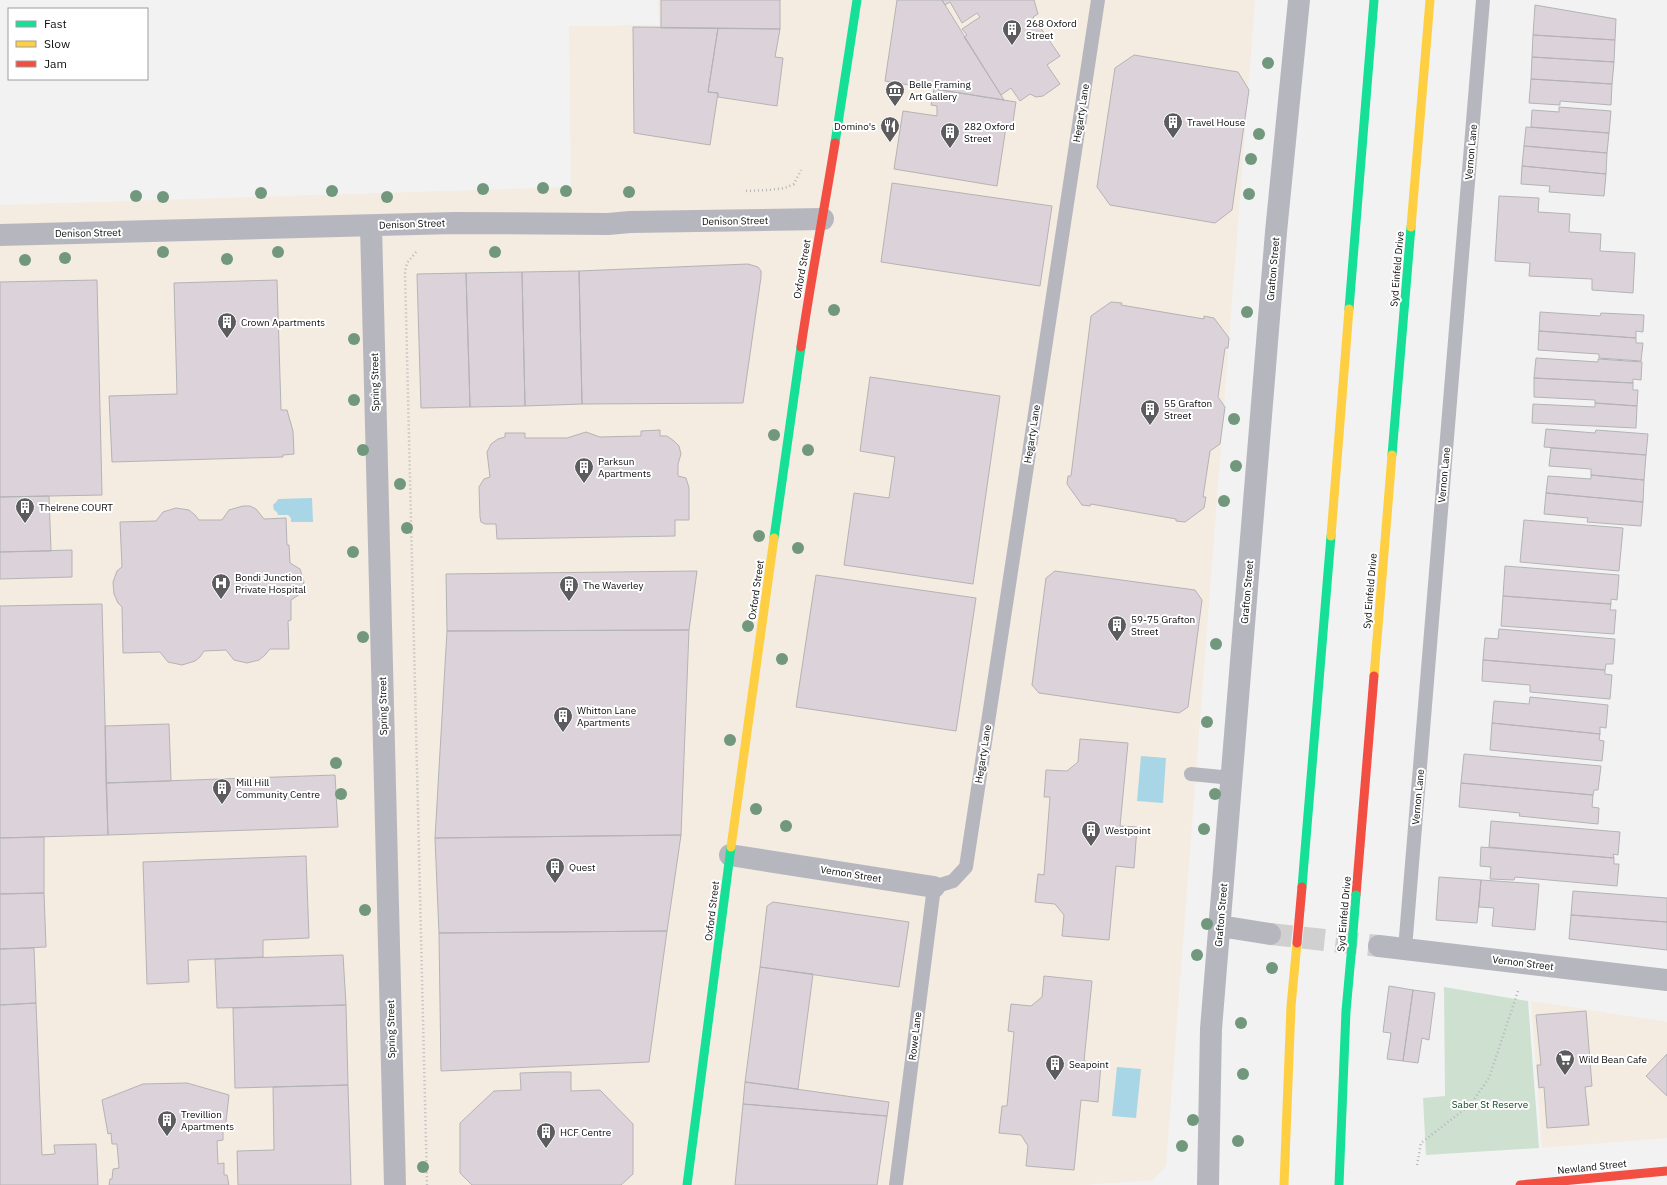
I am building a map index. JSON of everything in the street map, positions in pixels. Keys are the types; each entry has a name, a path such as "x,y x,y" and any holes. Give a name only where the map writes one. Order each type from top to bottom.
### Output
{"main road":[{"name":"Oxford Street","path":"687,1185 730,855 810,284 823,219 857,0"},
{"path":"1284,1185 1291,1006 1374,0"},
{"name":"Syd Einfeld Drive","path":"1339,1185 1346,1011 1430,0"},
{"name":"Newland Street","path":"1520,1185 1667,1171"}],"street":[{"name":"Grafton Street","path":"1208,1185 1211,1029 1276,232 1299,0"},
{"name":"Denison Street","path":"0,235 454,223 608,224 630,222 823,219"},
{"name":"Spring Street","path":"371,226 395,1185"},
{"name":"Vernon Street","path":"730,855 934,887"},
{"path":"1220,926 1270,934"},
{"name":"Vernon Street","path":"1380,946 1667,980"}],"lane":[{"name":"Hegarty Lane","path":"966,867 1098,0"},
{"name":"Vernon Lane","path":"1405,949 1483,0"},
{"path":"1191,774 1232,778"},
{"name":"Vernon Street","path":"934,887 953,881 966,867"},
{"name":"Rowe Lane","path":"896,1185 934,887"}],"path":[{"path":"745,191 785,188 794,184 802,167"},
{"path":"419,250 412,255 407,262 405,271 427,1185"},
{"path":"1417,1165 1421,1143 1470,1105 1489,1078 1528,964"}],"shaded area":[{"path":"658,0 1255,0 1166,1166 1153,1180 1084,1185 0,1185 0,205 571,187 569,26 659,25"},
{"path":"1531,1001 1667,1022 1667,1138 1542,1148"}],"green space":[{"name":"Saber St Reserve","path":"1444,987 1528,1001 1539,1148 1426,1155 1423,1098 1445,1096"}],"water":[{"path":"312,498 313,522 291,522 291,518 288,515 278,515 274,510 273,505 278,499"},
{"path":"1141,756 1166,758 1163,803 1137,801"},
{"path":"1117,1067 1141,1069 1136,1118 1112,1116"}],"building":[{"path":"661,0 780,0 780,29 661,28"},
{"path":"897,0 942,0 1004,100 885,81"},
{"name":"268 Oxford Street","path":"942,0 1034,0 1038,14 1033,17 1060,56 1047,65 1060,84 1043,96 1036,97 1030,94 1020,101 1011,88 1001,95 964,37 967,35 962,29 980,17 977,13 962,23 950,2 945,5"},
{"path":"1535,5 1616,19 1615,40 1533,35"},
{"path":"633,27 718,28 708,92 718,93 710,145 634,133"},
{"path":"718,28 780,29 775,57 783,58 777,106 718,97 718,93 708,92"},
{"path":"1533,35 1615,40 1614,62 1532,57"},
{"name":"Travel House","path":"1134,55 1238,72 1249,90 1232,210 1215,223 1110,205 1097,187 1115,68"},
{"path":"1532,57 1614,62 1612,84 1531,79"},
{"path":"1531,79 1612,84 1611,105 1560,101 1560,105 1529,103"},
{"name":"282 Oxford Street","path":"934,89 1016,102 1012,128 1006,127 997,186 894,169 903,111 937,116 937,106 931,105"},
{"path":"1559,107 1611,111 1609,133 1531,127 1532,110 1559,112"},
{"path":"1526,127 1609,133 1607,153 1524,146"},
{"path":"1524,146 1607,153 1606,174 1522,166"},
{"path":"1522,166 1606,174 1604,196 1549,192 1550,186 1521,184"},
{"path":"892,183 1052,206 1040,286 881,262"},
{"path":"1499,196 1539,198 1538,212 1570,214 1569,232 1601,234 1600,251 1635,253 1633,293 1592,290 1592,279 1529,276 1530,263 1495,261"},
{"path":"748,264 758,267 761,271 761,277 743,403 582,404 579,271"},
{"path":"579,271 582,404 525,406 522,272"},
{"path":"522,272 525,406 470,407 466,273"},
{"path":"466,273 470,407 421,408 417,274"},
{"path":"97,280 102,495 0,497 0,282"},
{"name":"Crown Apartments","path":"277,280 281,410 287,410 293,431 294,454 283,455 283,457 112,462 109,396 177,394 174,283"},
{"name":"55 Grafton Street","path":"1111,302 1204,319 1204,316 1214,318 1229,338 1228,348 1225,348 1218,397 1225,407 1220,444 1210,451 1203,497 1206,497 1204,508 1185,522 1176,521 1176,519 1091,504 1090,506 1082,505 1067,484 1068,476 1071,476 1091,316"},
{"path":"1540,312 1600,316 1601,313 1644,315 1643,332 1636,331 1636,338 1539,331"},
{"path":"1539,331 1636,338 1636,343 1643,343 1641,361 1599,358 1599,354 1538,350"},
{"path":"1536,358 1598,362 1598,359 1642,362 1641,380 1633,379 1633,383 1534,378"},
{"path":"870,377 1000,396 973,584 844,565 854,493 889,498 895,457 860,451"},
{"path":"1534,378 1633,383 1633,390 1638,390 1637,406 1595,403 1595,400 1534,397"},
{"path":"1595,403 1637,406 1636,428 1532,423 1533,404 1595,407"},
{"path":"1546,429 1595,433 1596,430 1648,434 1646,455 1544,447"},
{"name":"Parksun Apartments","path":"660,430 660,436 667,436 679,446 681,454 678,464 678,476 686,478 689,488 689,520 675,520 675,536 497,539 496,524 485,524 481,522 479,487 484,479 490,477 487,452 491,444 498,439 505,437 505,433 525,433 525,438 567,438 586,432 600,437 641,436 641,431"},
{"path":"1551,448 1646,455 1644,480 1591,475 1591,469 1549,466"},
{"path":"1591,475 1644,480 1643,502 1546,493 1548,476 1591,479"},
{"path":"1546,493 1643,502 1641,526 1587,522 1588,518 1544,514"},
{"name":"Thelrene COURT","path":"49,496 51,551 0,552 0,497"},
{"path":"243,506 250,506 256,509 264,519 286,518 287,545 289,545 290,563 300,569 304,582 300,594 291,600 291,620 288,621 289,649 270,649 259,660 247,663 234,660 226,650 204,651 195,661 182,665 168,662 160,652 123,653 122,607 118,603 114,594 113,582 117,571 122,567 120,522 156,521 163,512 176,508 189,510 199,520 222,520 229,510"},
{"path":"1524,520 1623,528 1619,571 1520,562"},
{"path":"72,550 72,577 0,579 0,552"},
{"path":"1505,566 1619,575 1617,600 1611,599 1611,604 1503,596"},
{"name":"The Waverley","path":"697,571 689,630 447,631 446,574"},
{"name":"59-75 Grafton Street","path":"1055,571 1195,590 1202,600 1188,707 1179,713 1039,693 1032,685 1046,578"},
{"path":"816,575 976,598 956,731 796,707"},
{"path":"1503,596 1611,604 1610,610 1616,610 1614,634 1501,626"},
{"path":"102,604 108,835 0,838 0,606"},
{"path":"1499,629 1615,639 1613,664 1606,664 1605,670 1483,660 1485,638 1498,639"},
{"name":"Whitton Lane Apartments","path":"689,630 681,835 435,838 447,631"},
{"path":"1483,660 1605,670 1605,674 1612,675 1610,699 1530,692 1530,685 1482,681"},
{"path":"1530,697 1608,705 1606,728 1600,727 1600,734 1492,723 1494,701 1529,704"},
{"path":"1492,723 1600,734 1599,740 1604,741 1602,761 1490,750"},
{"path":"169,724 171,781 106,783 105,726"},
{"name":"Westpoint","path":"1080,739 1128,743 1120,826 1137,827 1134,868 1116,866 1109,940 1062,936 1064,915 1055,904 1035,902 1038,874 1044,875 1050,797 1044,797 1046,770 1067,771 1078,762"},
{"path":"1464,754 1601,766 1598,790 1594,790 1593,795 1461,783"},
{"name":"Mill Hill Community Centre","path":"335,775 338,827 108,835 106,783"},
{"path":"1461,783 1593,795 1592,807 1599,808 1598,824 1519,816 1520,813 1459,807"},
{"path":"1491,821 1620,832 1618,855 1613,854 1614,858 1489,847"},
{"name":"Quest","path":"681,835 667,931 439,933 435,838"},
{"path":"44,837 44,893 0,894 0,838"},
{"path":"1481,847 1614,858 1614,864 1619,864 1617,886 1515,877 1514,880 1490,879 1491,867 1480,866"},
{"path":"306,856 309,938 263,940 263,957 188,960 189,982 147,984 143,862"},
{"path":"1439,877 1481,880 1477,923 1436,920"},
{"path":"1481,880 1539,884 1535,930 1492,926 1494,908 1479,907"},
{"path":"1573,891 1667,898 1667,922 1571,915"},
{"path":"44,893 46,947 0,949 0,894"},
{"path":"773,902 909,922 899,987 760,967 767,906"},
{"path":"1571,915 1667,922 1667,950 1569,939"},
{"path":"667,931 649,1062 441,1071 439,933"},
{"path":"34,948 36,1003 0,1005 0,949"},
{"path":"343,955 346,1005 217,1008 215,959"},
{"path":"760,967 813,974 798,1089 745,1082"},
{"name":"Seapoint","path":"1044,976 1092,981 1084,1061 1101,1063 1098,1102 1081,1100 1074,1170 1026,1166 1028,1146 1021,1135 999,1133 1002,1106 1007,1106 1014,1032 1008,1031 1011,1004 1031,1006 1042,997"},
{"path":"1389,986 1413,990 1403,1061 1387,1059 1391,1033 1383,1032"},
{"path":"1413,990 1435,993 1429,1040 1422,1038 1418,1063 1403,1061"},
{"path":"36,1003 42,1155 55,1154 54,1145 96,1144 98,1185 0,1185 0,1005"},
{"path":"346,1005 348,1085 235,1088 233,1008"},
{"name":"Wild Bean Cafe","path":"1586,1011 1592,1086 1585,1087 1589,1125 1547,1128 1544,1087 1539,1088 1537,1065 1541,1065 1536,1015"},
{"path":"1667,1054 1667,1096 1646,1076"},
{"name":"HCF Centre","path":"571,1072 571,1091 600,1090 633,1124 633,1174 621,1185 472,1185 460,1173 460,1123 494,1091 521,1090 520,1073"},
{"path":"745,1082 889,1102 887,1116 743,1104"},
{"name":"Trevillion Apartments","path":"187,1083 229,1095 225,1130 223,1130 223,1140 217,1141 218,1164 224,1163 224,1175 227,1175 229,1185 109,1185 110,1179 112,1179 113,1169 119,1168 117,1144 112,1144 111,1133 108,1134 102,1100 143,1084"},
{"path":"348,1085 351,1185 238,1185 237,1151 274,1150 273,1087"},
{"path":"743,1104 887,1116 877,1185 735,1185"}],"tunnel":[{"path":"1270,934 1379,946"}],"traffic: fast":[{"path":"835,143 857,0"},
{"path":"1349,309 1374,0"},
{"path":"1392,455 1411,227"},
{"path":"774,538 801,347"},
{"path":"1302,887 1331,536"},
{"path":"687,1185 731,847"},
{"path":"1352,945 1356,895"},
{"path":"1339,1185 1346,1011 1352,945"}],"traffic: slow":[{"path":"1411,227 1430,0"},
{"path":"1331,536 1349,309"},
{"path":"1374,676 1392,455"},
{"path":"731,847 774,538"},
{"path":"1284,1185 1291,1006 1297,943"}],"traffic: jam":[{"path":"801,347 835,143"},
{"path":"1356,895 1374,676"},
{"path":"1297,943 1302,887"},
{"path":"1520,1185 1667,1171"}],"place":[{"name":"268 Oxford Street","path":"1012,46"},
{"name":"Belle Framing Art Gallery","path":"895,107"},
{"name":"Travel House","path":"1173,139"},
{"name":"Domino's","path":"890,143"},
{"name":"282 Oxford Street","path":"950,149"},
{"name":"Crown Apartments","path":"227,339"},
{"name":"55 Grafton Street","path":"1150,426"},
{"name":"Parksun Apartments","path":"584,484"},
{"name":"Thelrene COURT","path":"25,524"},
{"name":"Bondi Junction Private Hospital","path":"221,600"},
{"name":"The Waverley","path":"569,602"},
{"name":"59-75 Grafton Street","path":"1117,642"},
{"name":"Whitton Lane Apartments","path":"563,733"},
{"name":"Mill Hill Community Centre","path":"222,805"},
{"name":"Westpoint","path":"1091,847"},
{"name":"Quest","path":"555,884"},
{"name":"Wild Bean Cafe","path":"1565,1076"},
{"name":"Seapoint","path":"1055,1081"},
{"name":"Trevillion Apartments","path":"167,1137"},
{"name":"HCF Centre","path":"546,1149"}]}
